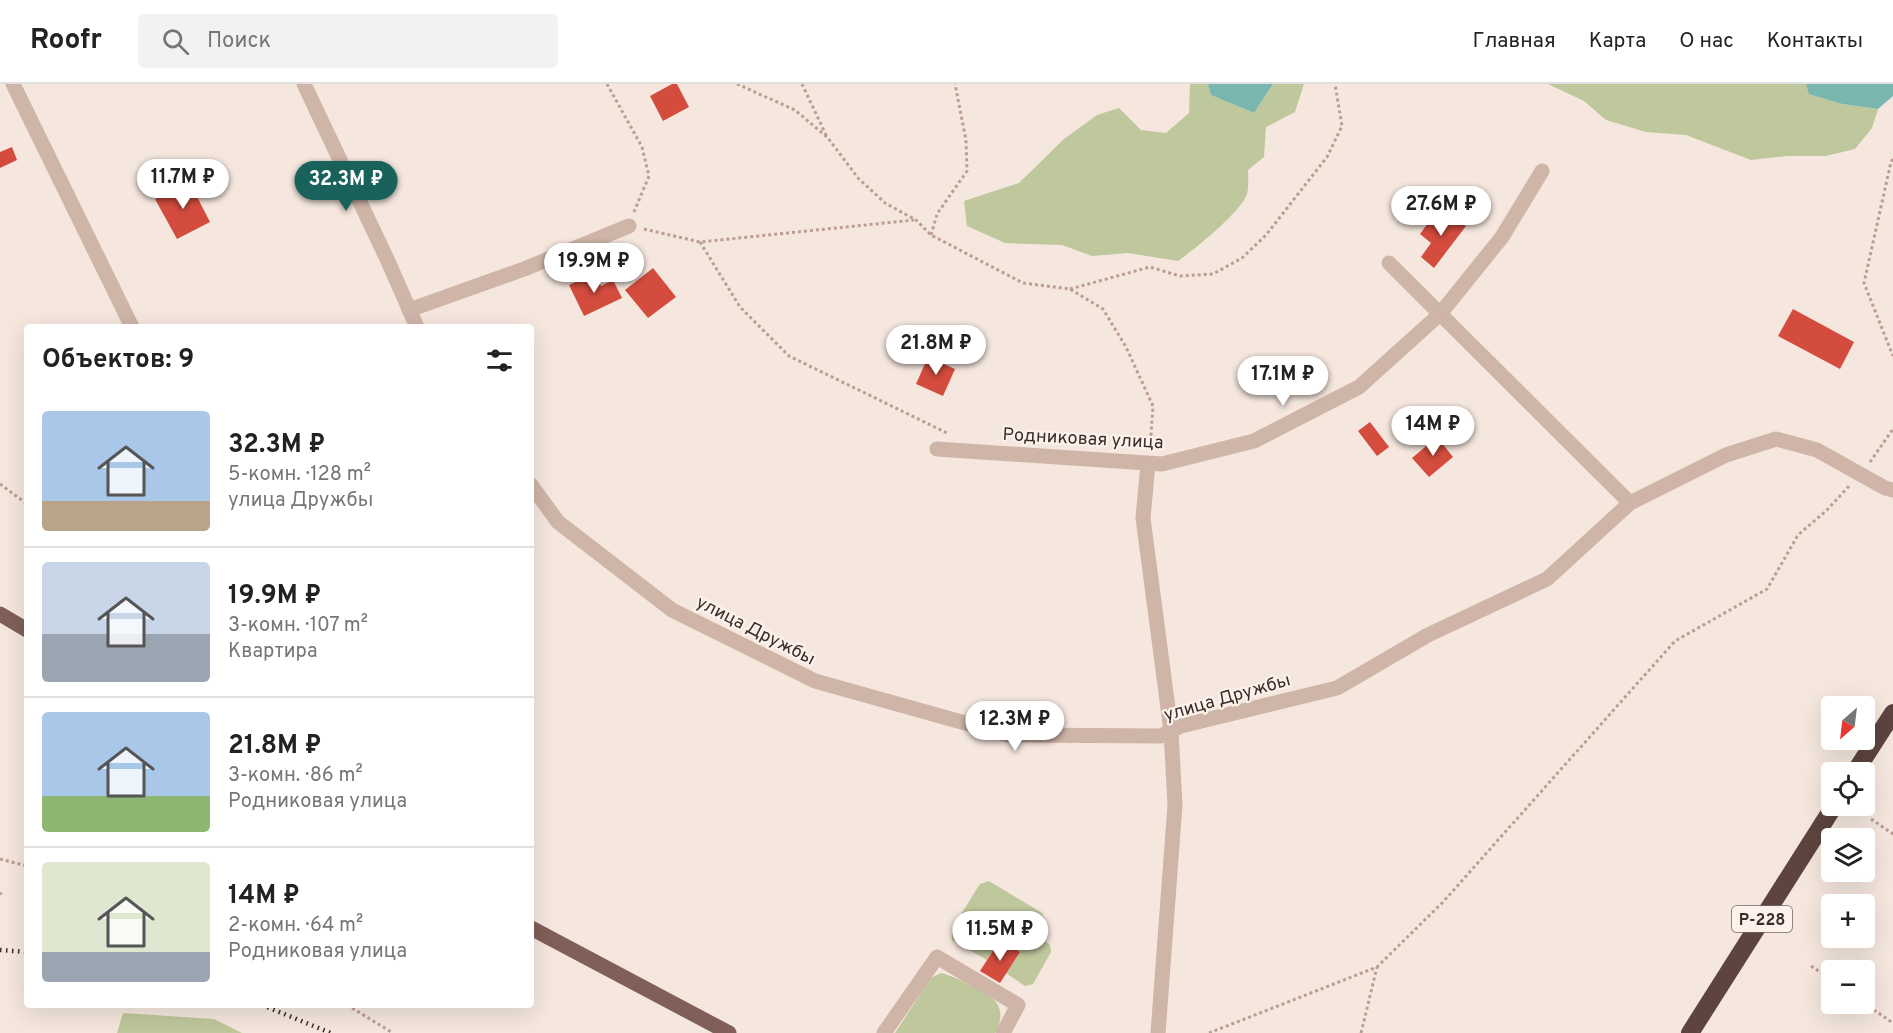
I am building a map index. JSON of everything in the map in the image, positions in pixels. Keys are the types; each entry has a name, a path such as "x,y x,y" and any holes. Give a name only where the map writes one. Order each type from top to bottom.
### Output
{"highway":[{"path":"1861,762 1893,713"},
{"name":"Р-228","path":"1690,1033 1828,816"}],"main road":[{"path":"0,614 24,628"},
{"path":"534,930 729,1033"}],"street":[{"path":"13,84 131,324"},
{"path":"304,84 416,324"},
{"name":"Родниковая улица","path":"937,449 1162,464 1254,441 1359,387 1440,314 1502,237 1542,171"},
{"path":"409,310 524,269 629,226"},
{"path":"1389,263 1630,503"},
{"name":"улица Дружбы","path":"534,489 558,522 672,610 815,681 1008,735 1084,737 1161,736 1181,726 1336,688 1428,635 1547,579 1630,503 1726,455 1776,438 1816,450 1885,488 1893,490"},
{"path":"1148,464 1143,518 1171,731 1175,805 1158,1033"},
{"path":"884,1033 937,957 1018,1005 1003,1033"}],"path":[{"path":"607,84 642,147 649,176 629,226 700,242 916,220"},
{"path":"737,84 795,110 828,138"},
{"path":"802,84 828,138 858,178 885,204 916,220 931,235 1023,283 1070,289 1150,267 1180,276 1213,274 1242,258 1266,235 1327,157 1342,126 1335,84"},
{"path":"931,235 937,214 967,171 966,140 955,84"},
{"path":"1893,159 1864,283 1893,356"},
{"path":"700,242 740,307 789,356 953,436"},
{"path":"1070,289 1103,309 1126,347 1153,406 1148,464"},
{"path":"1209,1033 1377,967 1443,902 1675,641 1767,589 1798,535 1827,510 1860,475 1893,429"},
{"path":"0,484 24,502"},
{"path":"1871,819 1893,834"},
{"path":"0,859 24,865"},
{"path":"1811,966 1821,973"},
{"path":"1361,1033 1377,967"},
{"path":"352,1008 393,1033"},
{"path":"1875,1011 1893,1023"}],"green space":[{"path":"1190,84 1208,84 1211,95 1254,113 1273,84 1304,84 1295,112 1266,127 1264,157 1248,170 1248,191 1243,202 1216,230 1178,261 1128,253 1092,256 1062,245 1005,243 967,226 964,201 1019,183 1064,139 1097,115 1119,108 1141,130 1166,133 1189,113"},
{"path":"1548,84 1806,84 1810,94 1842,104 1878,109 1872,128 1855,149 1826,156 1788,156 1751,160 1686,135 1646,132 1606,120 1584,101"},
{"path":"989,881 1042,913 1045,920 1038,936 1050,945 1051,952 1033,984 1025,986 1006,973 1020,952 1000,940 987,960 952,940 952,929 976,890 980,884"},
{"path":"941,973 970,985 996,1002 1000,1010 1000,1018 995,1033 895,1033 931,978"},
{"path":"123,1013 214,1019 242,1033 117,1033"}],"water":[{"path":"1208,84 1273,84 1254,113 1211,95"},
{"path":"1806,84 1893,84 1893,96 1878,109 1842,104 1809,94"}],"building":[{"path":"672,84 677,84 689,107 663,121 650,96"},
{"path":"12,147 17,160 0,168 0,152"},
{"path":"189,181 210,222 177,239 155,199"},
{"path":"1437,211 1445,217 1449,213 1466,226 1434,268 1421,257 1431,243 1420,234"},
{"path":"653,268 676,297 648,318 625,290"},
{"path":"595,273 601,286 613,280 622,298 584,316 569,285"},
{"path":"1793,309 1854,342 1840,369 1778,336"},
{"path":"928,357 955,369 943,396 916,384"},
{"path":"1370,422 1389,447 1377,456 1358,431"},
{"path":"1437,437 1453,457 1429,477 1412,458"},
{"path":"1000,940 1020,952 1000,983 980,971"}],"railway":[{"path":"0,950 24,952"},
{"path":"269,1008 331,1033"}]}
